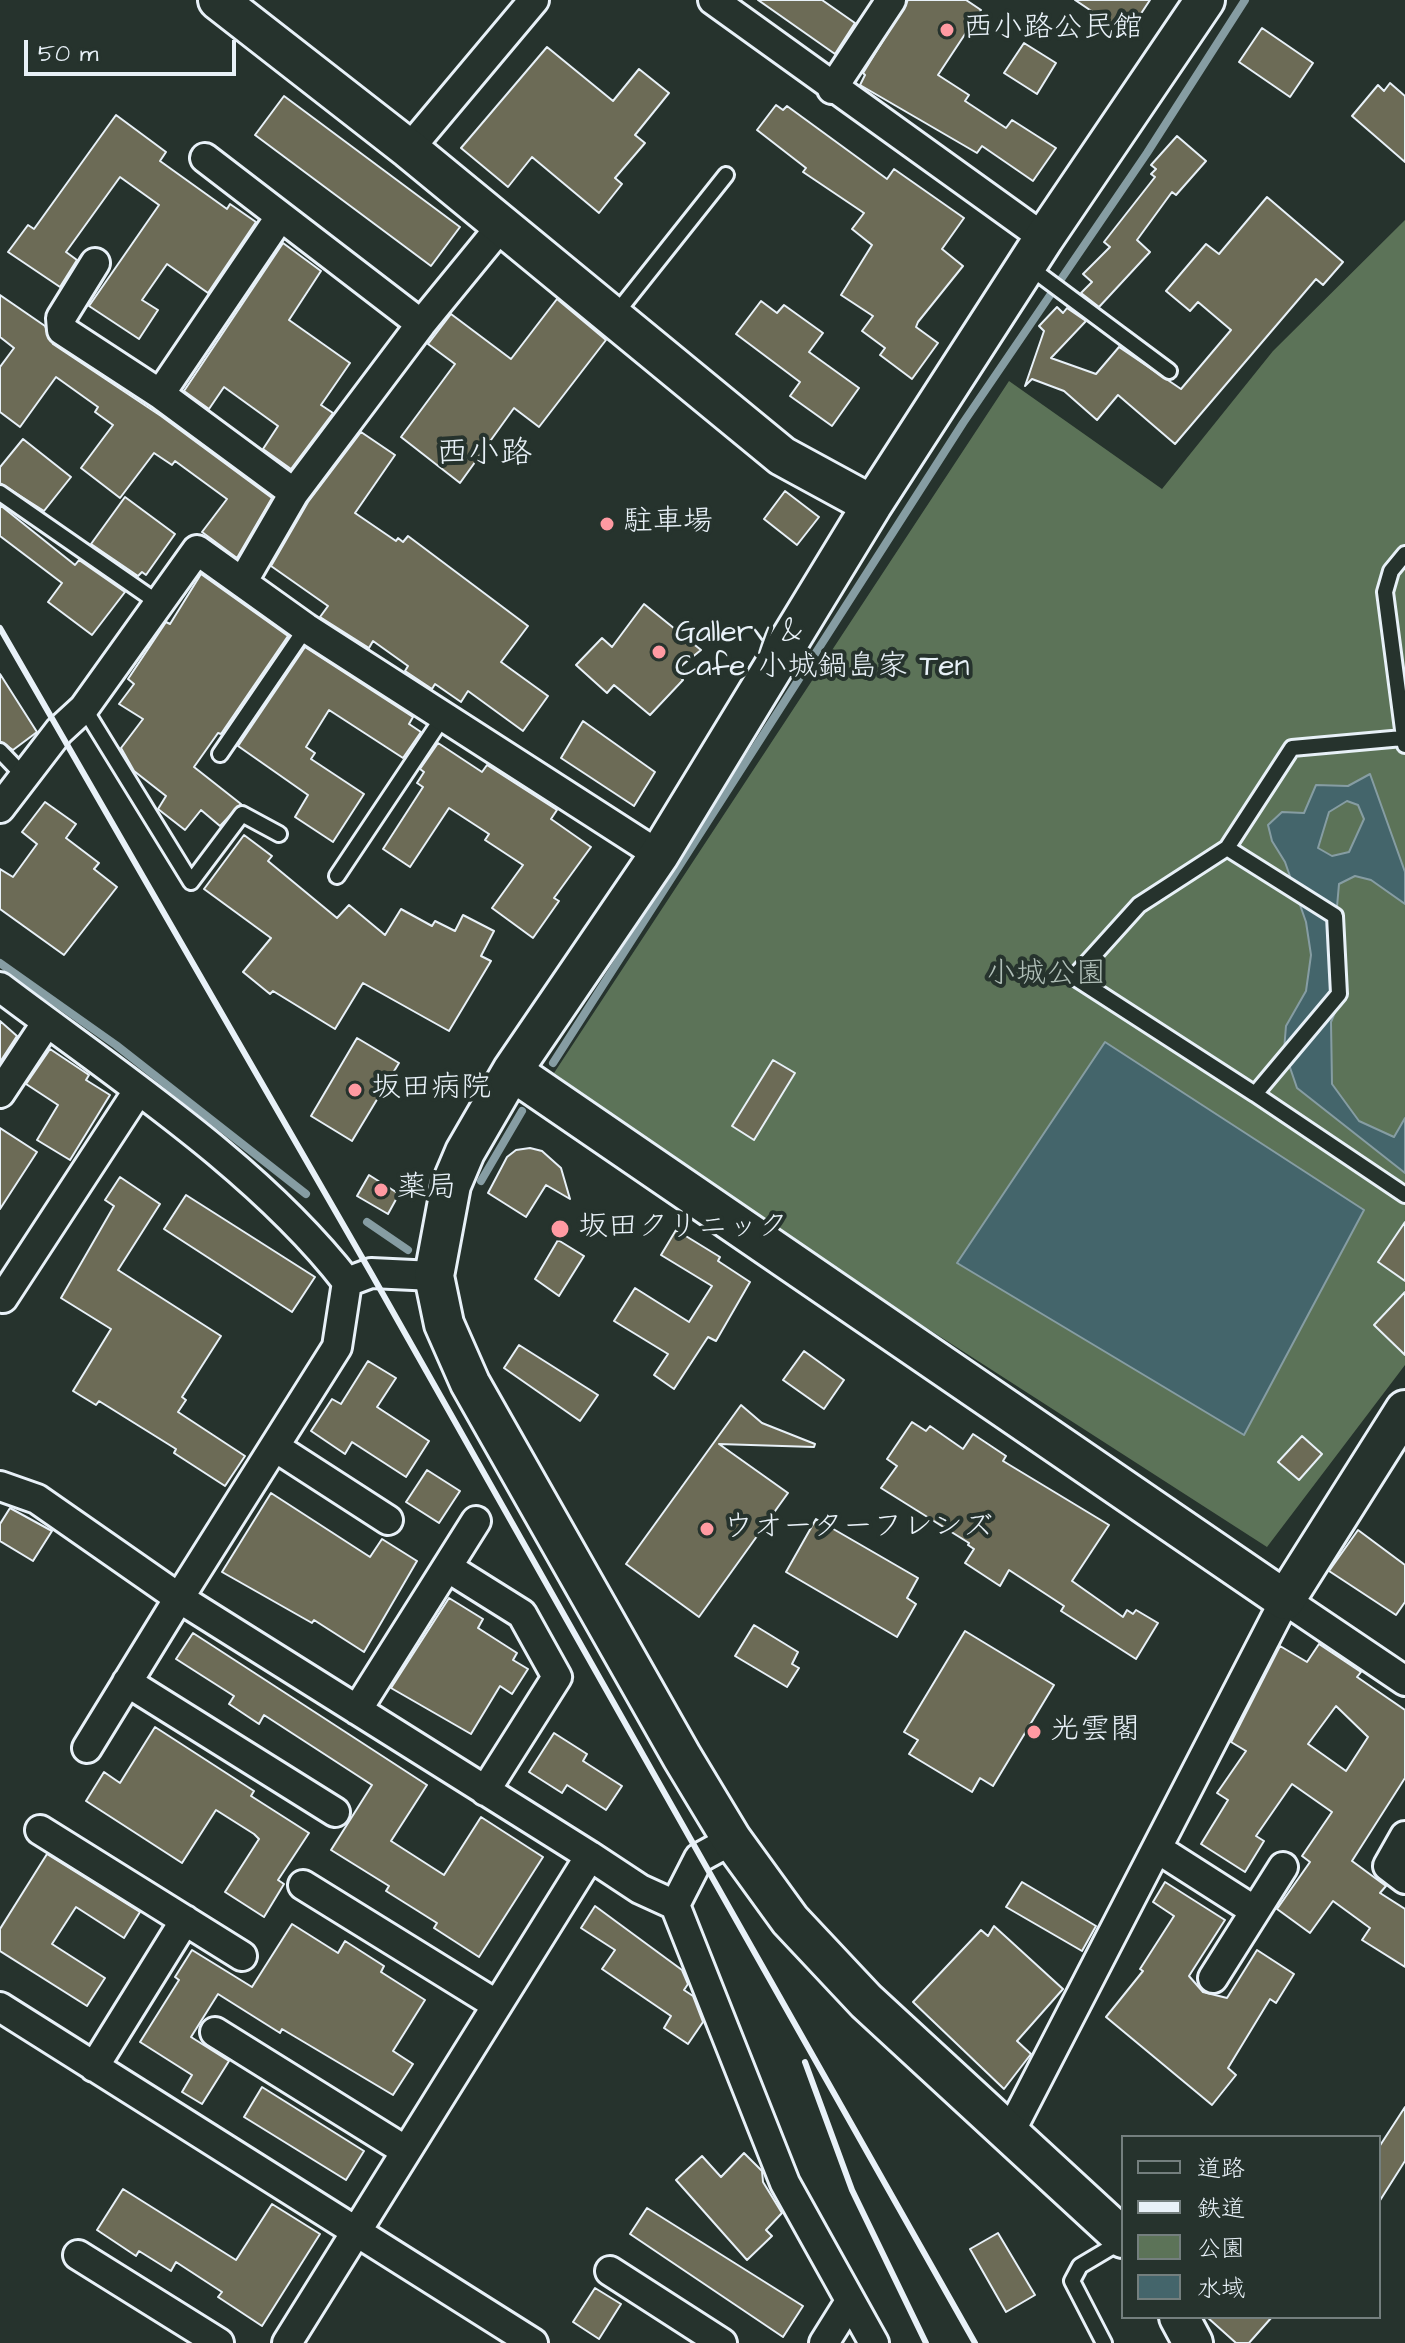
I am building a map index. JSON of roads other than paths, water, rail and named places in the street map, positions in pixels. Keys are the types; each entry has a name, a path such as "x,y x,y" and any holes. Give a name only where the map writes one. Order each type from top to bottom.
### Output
{"street":[{"path":"218,0 409,149 782,456 872,505"},
{"path":"409,149 534,0"},
{"path":"713,0 832,89 1035,251"},
{"path":"832,89 891,0"},
{"path":"1121,2237 866,2001 790,1920 732,1840 470,1383 444,1324 434,1276 451,1185 465,1152 512,1071 659,855 872,505 1035,251 1205,0"},
{"path":"205,158 421,324"},
{"path":"160,394 280,217"},
{"path":"243,581 294,493 421,324 502,225"},
{"path":"95,263 61,318 62,330 160,394 294,493"},
{"path":"0,808 59,731 84,708 197,550 306,628 659,855"},
{"path":"0,987 233,1167 317,1243 347,1282 337,1347 87,1748"},
{"path":"0,1093 47,1022"},
{"path":"512,1071 1405,1681"},
{"path":"0,1295 3,1298 138,1091"},
{"path":"347,1282 371,1273 434,1276"},
{"path":"1010,2132 1285,1600 1405,1410"},
{"path":"275,1447 388,1520"},
{"path":"0,1486 37,1499 179,1598 640,1889 675,1905 785,2183 849,2303 874,2343"},
{"path":"357,1710 476,1521"},
{"path":"447,1567 522,1614 557,1677 485,1791"},
{"path":"127,1682 335,1812"},
{"path":"40,1830 242,1956"},
{"path":"1405,1836 1388,1866 1405,1879"},
{"path":"675,1905 699,1858 732,1840"},
{"path":"1158,1849 1255,1911"},
{"path":"287,2343 590,1856"},
{"path":"1213,1978 1283,1867"},
{"path":"303,1885 497,2005"},
{"path":"94,2067 185,1920"},
{"path":"0,2007 354,2234 533,2343"},
{"path":"215,2032 406,2151"},
{"path":"78,2255 219,2343"},
{"path":"610,2271 722,2343"},
{"path":"824,2343 849,2303"},
{"path":"1180,2319 1193,2343"}],"lane":[{"path":"613,317 726,175"},
{"path":"1035,251 1169,371"},
{"path":"0,493 157,602"},
{"path":"1405,554 1391,571 1385,592 1404,741 1292,748 1227,848 1139,905 1074,977 1405,1195"},
{"path":"220,754 306,628"},
{"path":"84,708 191,882 242,814 279,834"},
{"path":"337,876 443,717"},
{"path":"0,751 24,776"},
{"path":"1227,848 1335,916 1339,994 1255,1094"},
{"path":"1104,2343 1072,2281 1080,2266 1121,2240"}],"water":[{"path":"1370,774 1405,872 1405,904 1371,880 1355,876 1339,884 1336,918 1346,985 1331,1022 1332,1084 1359,1121 1394,1137 1405,1118 1405,1173 1297,1088 1284,1050 1286,1026 1306,991 1311,955 1306,922 1268,825 1282,812 1304,813 1316,785 1348,786","holes":["1347,801 1358,805 1364,819 1349,852 1332,856 1318,848 1329,812"]},
{"path":"1105,1042 1364,1210 1244,1435 957,1263"}],"waterway":[{"path":"553,1063 963,423 1147,153 1245,0"},
{"path":"0,963 116,1045 306,1194"},
{"path":"481,1181 522,1111"},
{"path":"367,1222 408,1250"}],"railway":[{"path":"0,628 371,1273 975,2343"},
{"path":"805,2062 852,2190 926,2343"}],"place":[{"name":"西小路公民館","path":"947,30"},
{"name":"駐車場","path":"607,524"},
{"name":"Gallery & Cafe 小城鍋島家 Ten","path":"659,652"},
{"name":"坂田病院","path":"355,1090"},
{"name":"薬局","path":"381,1190"},
{"name":"坂田クリニック","path":"560,1229"},
{"name":"ウオーターフレンズ","path":"707,1529"},
{"name":"光雲閣","path":"1034,1732"}],"district":[{"name":"西小路","path":"484,455"}],"park label":[{"name":"小城公園","path":"1046,976"}]}
